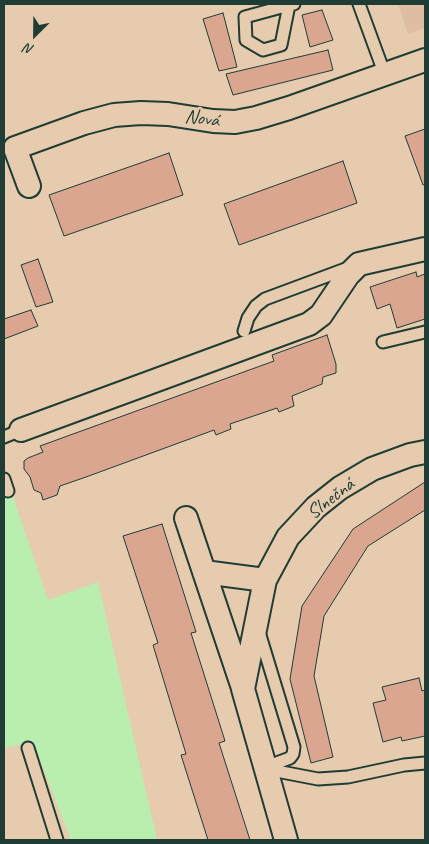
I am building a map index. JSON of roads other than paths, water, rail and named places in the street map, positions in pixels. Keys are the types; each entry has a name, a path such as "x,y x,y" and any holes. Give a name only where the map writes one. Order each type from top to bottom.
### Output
{"street":[{"name":"Nová","path":"29,186 15,148 84,123 114,115 141,112 235,122 289,108 425,60"},
{"path":"12,433 309,324 321,315 348,276 359,264 425,249"},
{"name":"Slnečná","path":"243,688 265,580 288,537 316,506 340,488 372,469 410,455 425,452"},
{"name":"Slnečná","path":"186,518 243,688 286,840"},
{"path":"204,572 265,580"}],"lane":[{"path":"291,4 281,45 263,50 246,40 246,17 291,4"},
{"path":"359,4 385,75"},
{"path":"244,331 248,318 256,306 265,299 359,264"},
{"path":"383,342 425,332"},
{"path":"4,479 8,491"},
{"path":"256,621 294,747 290,758 266,768"},
{"path":"28,748 57,840"},
{"path":"266,768 318,779 348,777 404,765 425,763"}]}
